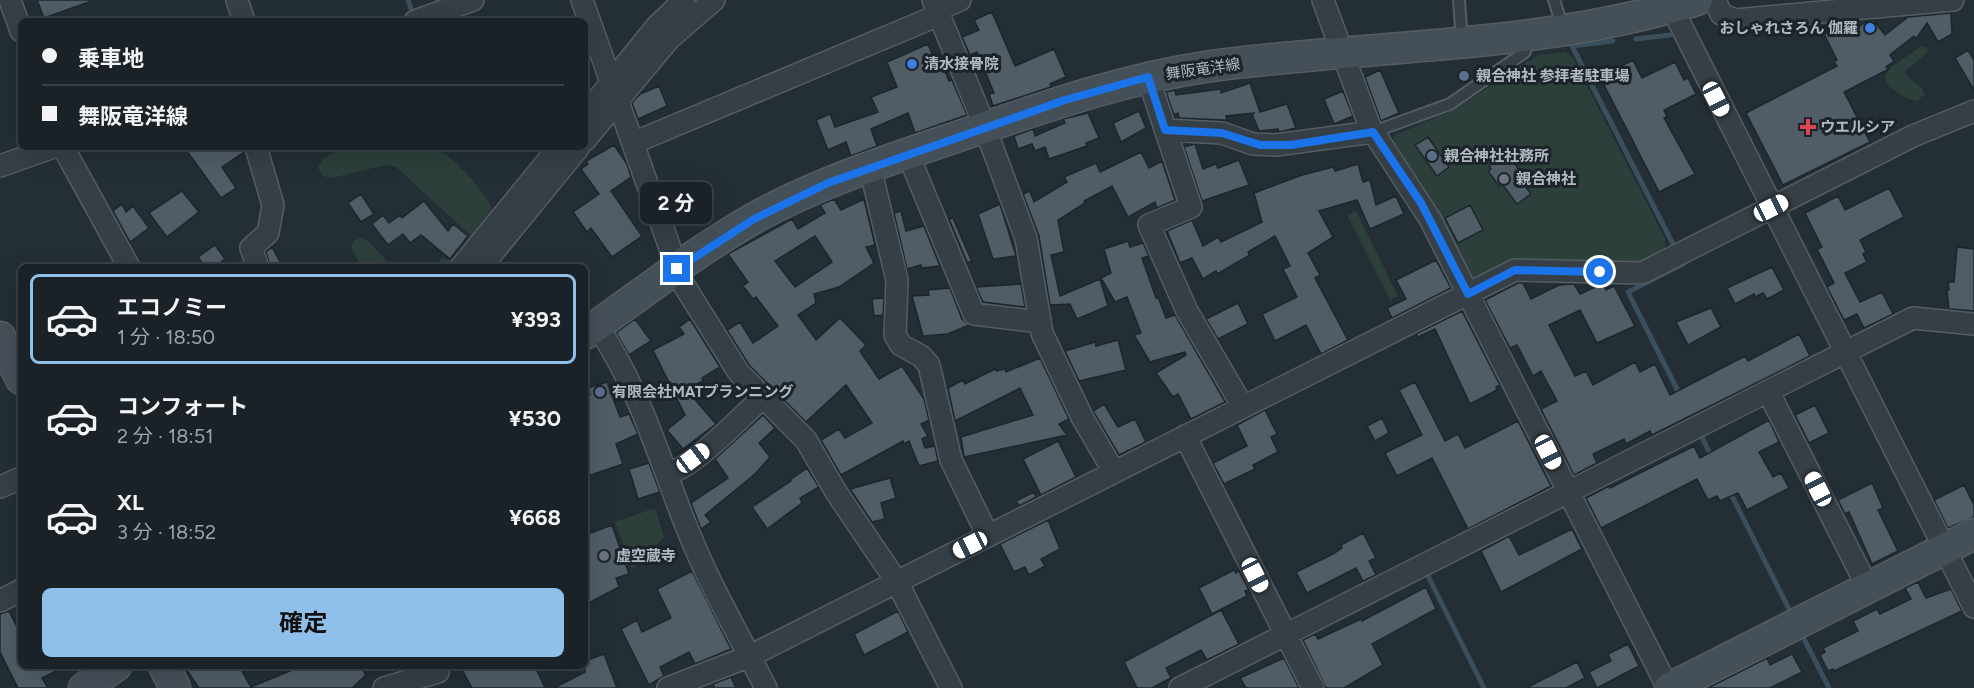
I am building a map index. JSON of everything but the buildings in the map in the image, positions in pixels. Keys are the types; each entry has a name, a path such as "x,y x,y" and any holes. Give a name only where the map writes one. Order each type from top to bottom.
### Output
{"main road":[{"name":"舞阪竜洋線","path":"591,330 730,233 778,206 870,167 1087,93 1148,77 1224,65 1524,37 1564,31 1679,3"},
{"path":"0,337 18,373"},
{"path":"1669,688 1974,534"},
{"path":"84,688 112,669"},
{"path":"166,669 175,688"}],"street":[{"path":"10,0 18,23"},
{"path":"237,0 243,18"},
{"path":"423,18 473,0"},
{"path":"582,0 682,282 730,362 761,399 799,430 836,492 897,582 951,688"},
{"path":"588,135 656,27 684,0"},
{"path":"588,114 714,0"},
{"path":"633,143 936,8 960,0"},
{"path":"1323,0 1373,132 1421,203 1669,688"},
{"path":"1715,0 1721,14 1735,20 1942,0"},
{"path":"1679,3 1771,208 1974,607"},
{"path":"936,8 985,128 1026,238 1038,319 1074,402 1114,472"},
{"path":"1148,77 1191,207 1149,225 1186,311 1243,407"},
{"path":"668,688 750,656 1515,270 1642,273 1913,136 1974,111"},
{"path":"1165,130 1222,133 1260,145 1291,145 1373,132"},
{"path":"0,166 45,150"},
{"path":"65,150 127,264"},
{"path":"257,150 273,205 268,233 251,248 257,264"},
{"path":"464,264 557,150"},
{"path":"483,264 577,150"},
{"path":"908,154 974,314 1032,321 1038,319"},
{"path":"870,167 897,280 895,335 901,345 921,356 929,365 951,460 988,536"},
{"path":"1180,688 1914,318 1974,324"},
{"path":"591,330 633,388 696,550 766,688"},
{"path":"1768,391 1868,588"},
{"path":"668,474 675,472 711,444 761,399"},
{"path":"1185,436 1313,688"},
{"path":"0,487 18,479"},
{"path":"0,601 18,592"},
{"path":"384,688 439,675"}],"lane":[{"path":"1458,0 1462,43"},
{"path":"1554,0 1564,31"},
{"path":"1373,132 1450,104 1526,52 1524,37"}],"green space":[{"path":"1922,46 1927,48 1927,53 1905,71 1925,94 1917,101 1898,93 1889,86 1884,77 1890,68"},
{"path":"1565,52 1573,58 1665,239 1665,253 1649,263 1478,281 1468,273 1429,198 1392,142 1395,135 1454,110 1538,55"},
{"path":"348,150 439,150 470,177 485,197 493,214 454,264 438,264 442,257 449,260 459,253 469,234 396,167 386,165 331,178 323,176 318,168 321,162 335,153"},
{"path":"1356,211 1398,296 1390,300 1347,215"},
{"path":"361,238 368,241 390,264 360,264 351,247 355,240"},
{"path":"655,508 664,537 632,570 615,522"}],"waterway":[{"path":"408,0 413,15"},
{"path":"1636,39 1670,35"},
{"path":"1613,41 1572,46 1676,250"},
{"path":"1680,395 1628,292 1683,264 1681,260"},
{"path":"1701,435 1712,458"},
{"path":"1729,490 1792,615"},
{"path":"1428,576 1484,688"},
{"path":"1801,633 1829,688"}],"place":[{"name":"おしゃれさろん 伽羅","path":"1870,28"},
{"name":"清水接骨院","path":"912,64"},
{"name":"親合神社 参拝者駐車場","path":"1464,76"},
{"name":"ウエルシア","path":"1808,127"},
{"name":"親合神社社務所","path":"1432,156"},
{"name":"親合神社","path":"1504,179"},
{"name":"有限会社MATプランニング","path":"600,392"},
{"name":"虚空蔵寺","path":"604,556"}],"route":[{"path":"677,269 754,219 802,194 853,172 1065,100 1148,77 1165,130 1169,128 1229,134 1260,145 1291,145 1373,132 1421,203 1468,294 1515,270 1600,272"}]}
